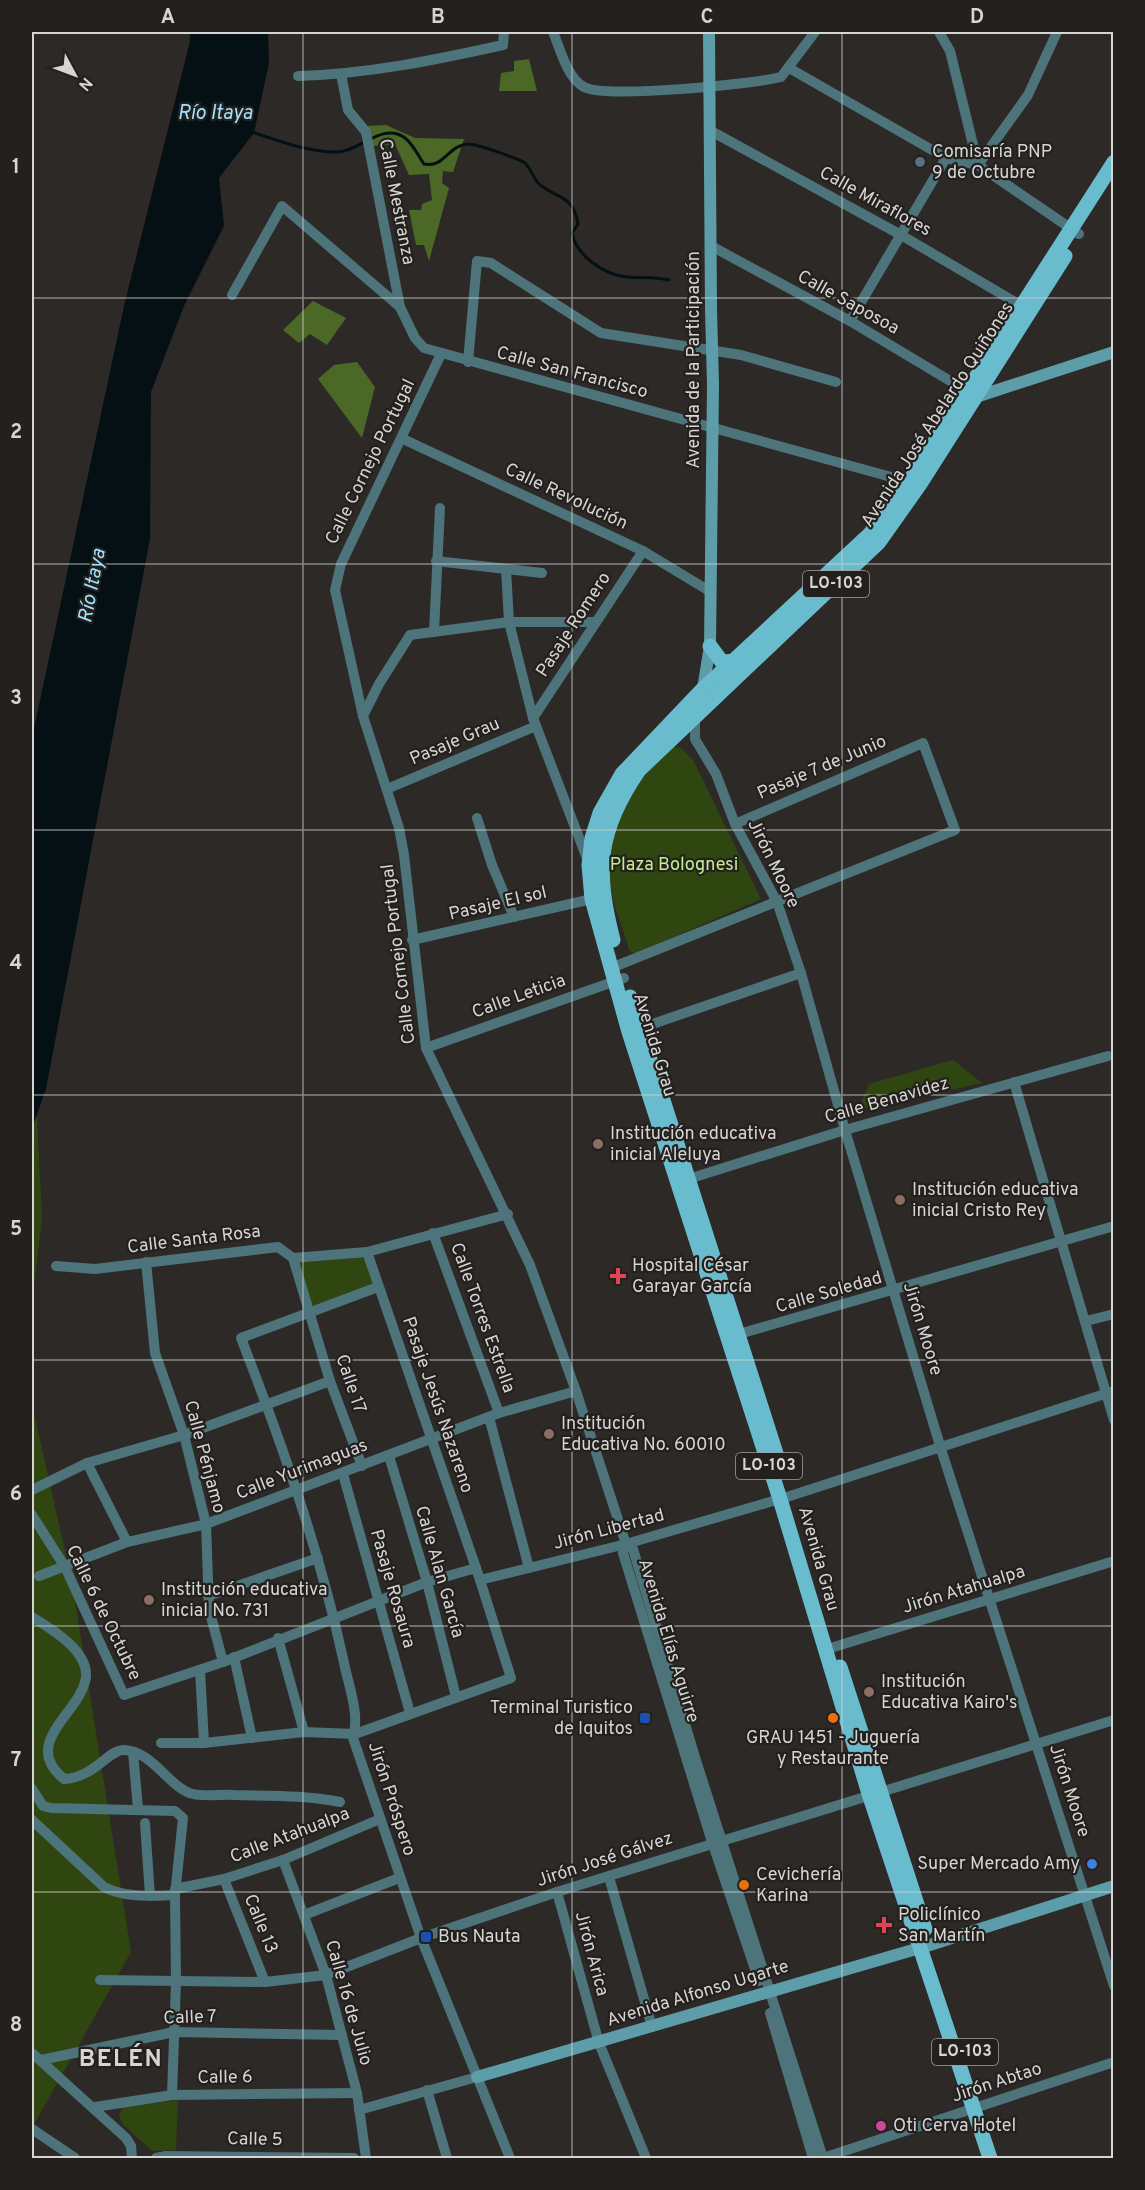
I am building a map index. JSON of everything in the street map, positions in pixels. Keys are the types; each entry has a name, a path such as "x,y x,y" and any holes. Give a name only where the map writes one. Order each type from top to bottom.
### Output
{"main road":[{"name":"Avenida de la Participación","path":"704,688 710,646 713,384 709,32"},
{"name":"Avenida José Abelardo Quiñones","path":"617,973 601,875 602,846 623,793 639,770 695,715 879,542 914,483 1075,231 1113,162"},
{"name":"Avenida José Abelardo Quiñones","path":"1075,231 1113,180"},
{"path":"972,394 1113,352"},
{"name":"Avenida José Abelardo Quiñones","path":"622,774 704,688 737,661 870,534 914,483"},
{"path":"710,646 722,662 737,661"},
{"name":"Avenida Grau","path":"622,774 600,813 592,838 589,865 591,899 617,973 731,1336 785,1498 829,1649 925,1946 978,2106 1000,2158"},
{"name":"Avenida Alfonso Ugarte","path":"477,2077 925,1946 954,1945 1087,1899 1113,1886"},
{"name":"Avenida Alfonso Ugarte","path":"1087,1899 1113,1895"},
{"name":"Avenida Grau","path":"978,2106 990,2158"}],"street":[{"path":"298,76 341,74 421,63 503,45 504,32"},
{"path":"553,32 570,70 584,87 605,91 710,87 768,80 781,76 789,68 815,32"},
{"path":"939,32 950,51 978,165"},
{"path":"978,165 1028,94 1057,32"},
{"path":"789,68 946,158 978,165 1075,231"},
{"name":"Calle Mestranza","path":"341,74 348,110 366,132 400,307"},
{"name":"Calle Miraflores","path":"711,131 901,235 1025,309"},
{"path":"850,321 946,158"},
{"name":"Calle San Francisco","path":"232,295 282,206 400,307 415,338 424,348 468,362 914,483"},
{"name":"Calle Saposoa","path":"711,246 850,321 972,394"},
{"path":"468,362 477,261 491,264 601,333 741,355 836,382"},
{"name":"Calle Cornejo Portugal","path":"441,354 336,578 335,590 363,716 387,789 404,855 426,1048 508,1214 530,1264 576,1391 626,1544"},
{"name":"Calle Revolución","path":"403,439 643,551 711,592"},
{"path":"434,632 440,508"},
{"name":"Pasaje Romero","path":"535,722 594,622 643,551"},
{"path":"436,561 542,573"},
{"name":"Avenida Grau","path":"506,569 509,622 535,722 589,865"},
{"path":"363,716 410,635 509,622 594,622"},
{"name":"Jirón Moore","path":"704,688 695,715 695,739 721,786 735,824 777,902 801,974 845,1130 941,1449 1113,1986"},
{"name":"Pasaje Grau","path":"387,789 535,722"},
{"name":"Pasaje 7 de Junio","path":"735,824 923,743 955,830"},
{"path":"477,818 492,866 514,917"},
{"name":"Calle Leticia","path":"426,1048 617,973 777,902 955,830"},
{"name":"Pasaje El sol","path":"412,940 591,899"},
{"path":"634,1030 801,974"},
{"name":"Calle Benavidez","path":"682,1182 845,1130 1108,1056"},
{"path":"1014,1082 1061,1243 1109,1393 1113,1420"},
{"name":"Calle Santa Rosa","path":"56,1266 95,1269 278,1247 293,1258 367,1252 508,1214"},
{"name":"Calle Soledad","path":"731,1336 893,1292 1113,1226"},
{"name":"Calle Torres Estrella","path":"433,1233 483,1364 529,1568"},
{"name":"Pasaje Jesús Nazareno","path":"367,1252 476,1568"},
{"name":"Calle 17","path":"293,1258 330,1381 362,1466"},
{"name":"Calle Pénjamo","path":"146,1262 155,1353 184,1435 206,1524 208,1596 223,1662"},
{"path":"309,1313 378,1287"},
{"name":"Jirón Próspero","path":"309,1313 241,1338 298,1491 318,1558 357,1720 353,1738 421,1938 510,2158"},
{"path":"1086,1322 1113,1314"},
{"path":"32,1490 87,1463 184,1435 330,1381"},
{"name":"Calle Yurimaguas","path":"39,1576 127,1542 206,1524 494,1415 576,1391"},
{"name":"Jirón Libertad","path":"480,1580 626,1544 785,1498 1109,1393"},
{"name":"Calle Alan García","path":"389,1456 427,1582 456,1697"},
{"path":"87,1463 127,1542"},
{"name":"Pasaje Rosaura","path":"343,1474 410,1713"},
{"name":"Calle 6 de Octubre","path":"32,1515 66,1567 124,1695 200,1670"},
{"name":"Avenida Elías Aguirre","path":"626,1544 633,1549 673,1702 823,2158"},
{"path":"208,1596 318,1558"},
{"name":"Jirón Atahualpa","path":"829,1649 1113,1561"},
{"path":"161,1743 204,1743 304,1732 354,1734 511,1678 476,1568 377,1600 200,1670 204,1743"},
{"path":"32,1617 70,1645 82,1662 86,1677 77,1696 51,1736 49,1752 55,1772 64,1779 78,1779 93,1772 116,1751 133,1752 157,1766 192,1794 313,1797 340,1802"},
{"path":"278,1638 304,1732"},
{"path":"234,1657 252,1738"},
{"name":"Jirón José Gálvez","path":"100,1980 265,1982 326,1975 421,1938 557,1892 1113,1720"},
{"path":"133,1752 138,1809"},
{"path":"32,1789 43,1806 51,1808 180,1812 183,1818 175,1892 176,1982 172,2095"},
{"name":"Calle Atahualpa","path":"32,1820 104,1887 115,1893 150,1896 175,1892 283,1860 380,1819"},
{"path":"145,1822 150,1896"},
{"name":"Calle 16 de Julio","path":"283,1860 326,1975 357,2093 366,2158"},
{"path":"609,1877 652,2027"},
{"name":"Calle 13","path":"224,1878 265,1982"},
{"path":"304,1915 399,1878"},
{"name":"Jirón Arica","path":"557,1892 599,2043 646,2158"},
{"name":"Avenida Elías Aguirre","path":"767,1992 813,2158"},
{"name":"Calle 7","path":"41,2060 174,2032 342,2035"},
{"path":"32,2053 95,2107 126,2138 131,2146 132,2158"},
{"name":"Jirón Abtao","path":"823,2158 1113,2062"},
{"path":"359,2110 477,2077"},
{"path":"427,2090 447,2158"},
{"name":"Calle 6","path":"95,2107 172,2095 357,2093"},
{"path":"32,2129 75,2158"},
{"name":"Calle 5","path":"163,2158 354,2158"}],"green space":[{"path":"529,59 537,91 499,91 501,73 514,71 514,61"},
{"path":"386,125 415,138 464,139 453,172 443,171 442,183 449,188 429,261 424,245 416,245 409,210 421,210 422,204 432,200 429,174 409,175 395,144 372,146 366,126"},
{"path":"313,301 346,318 327,345 310,334 299,343 283,330"},
{"path":"357,362 375,387 362,438 318,379 334,365"},
{"name":"Plaza Bolognesi","path":"669,747 681,748 693,760 761,899 635,954 629,950 610,887 609,860 618,824 635,790"},
{"path":"953,1060 982,1083 858,1110 869,1084"},
{"path":"37,1116 42,1218 32,1305 32,1127"},
{"path":"364,1257 373,1285 311,1306 298,1263"},
{"path":"32,1405 72,1582 131,1952 32,2128"},
{"path":"178,2100 176,2150 153,2151 123,2125 119,2115 123,2107"}],"water":[{"name":"Río Itaya","path":"190,32 268,32 269,63 254,133 219,178 224,226 184,306 151,392 150,539 46,1089 32,1128 32,738 124,306 190,41"}],"waterway":[{"path":"252,132 326,152 345,151 380,135 397,134 408,141 424,164 437,163 456,148 468,144 515,158 525,163 538,183 563,198 572,207 578,224 572,233 579,249 592,263 609,272 627,277 669,280"}],"place":[{"name":"Comisaría PNP 9 de Octubre","path":"920,162"},
{"name":"Institución educativa inicial Aleluya","path":"598,1144"},
{"name":"Institución educativa inicial Cristo Rey","path":"900,1200"},
{"name":"Hospital César Garayar García","path":"618,1276"},
{"name":"Institución Educativa No. 60010","path":"549,1434"},
{"name":"Institución educativa inicial No. 731","path":"149,1600"},
{"name":"Institución Educativa Kairo's","path":"869,1692"},
{"name":"Terminal Turistico de Iquitos","path":"645,1718"},
{"name":"GRAU 1451 - Juguería y Restaurante","path":"833,1718"},
{"name":"Super Mercado Amy","path":"1092,1864"},
{"name":"Cevichería Karina","path":"744,1885"},
{"name":"Policlínico San Martín","path":"884,1925"},
{"name":"Bus Nauta","path":"426,1937"},
{"name":"Oti Cerva Hotel","path":"881,2126"}],"district":[{"name":"BELÉN","path":"121,2060"}]}
